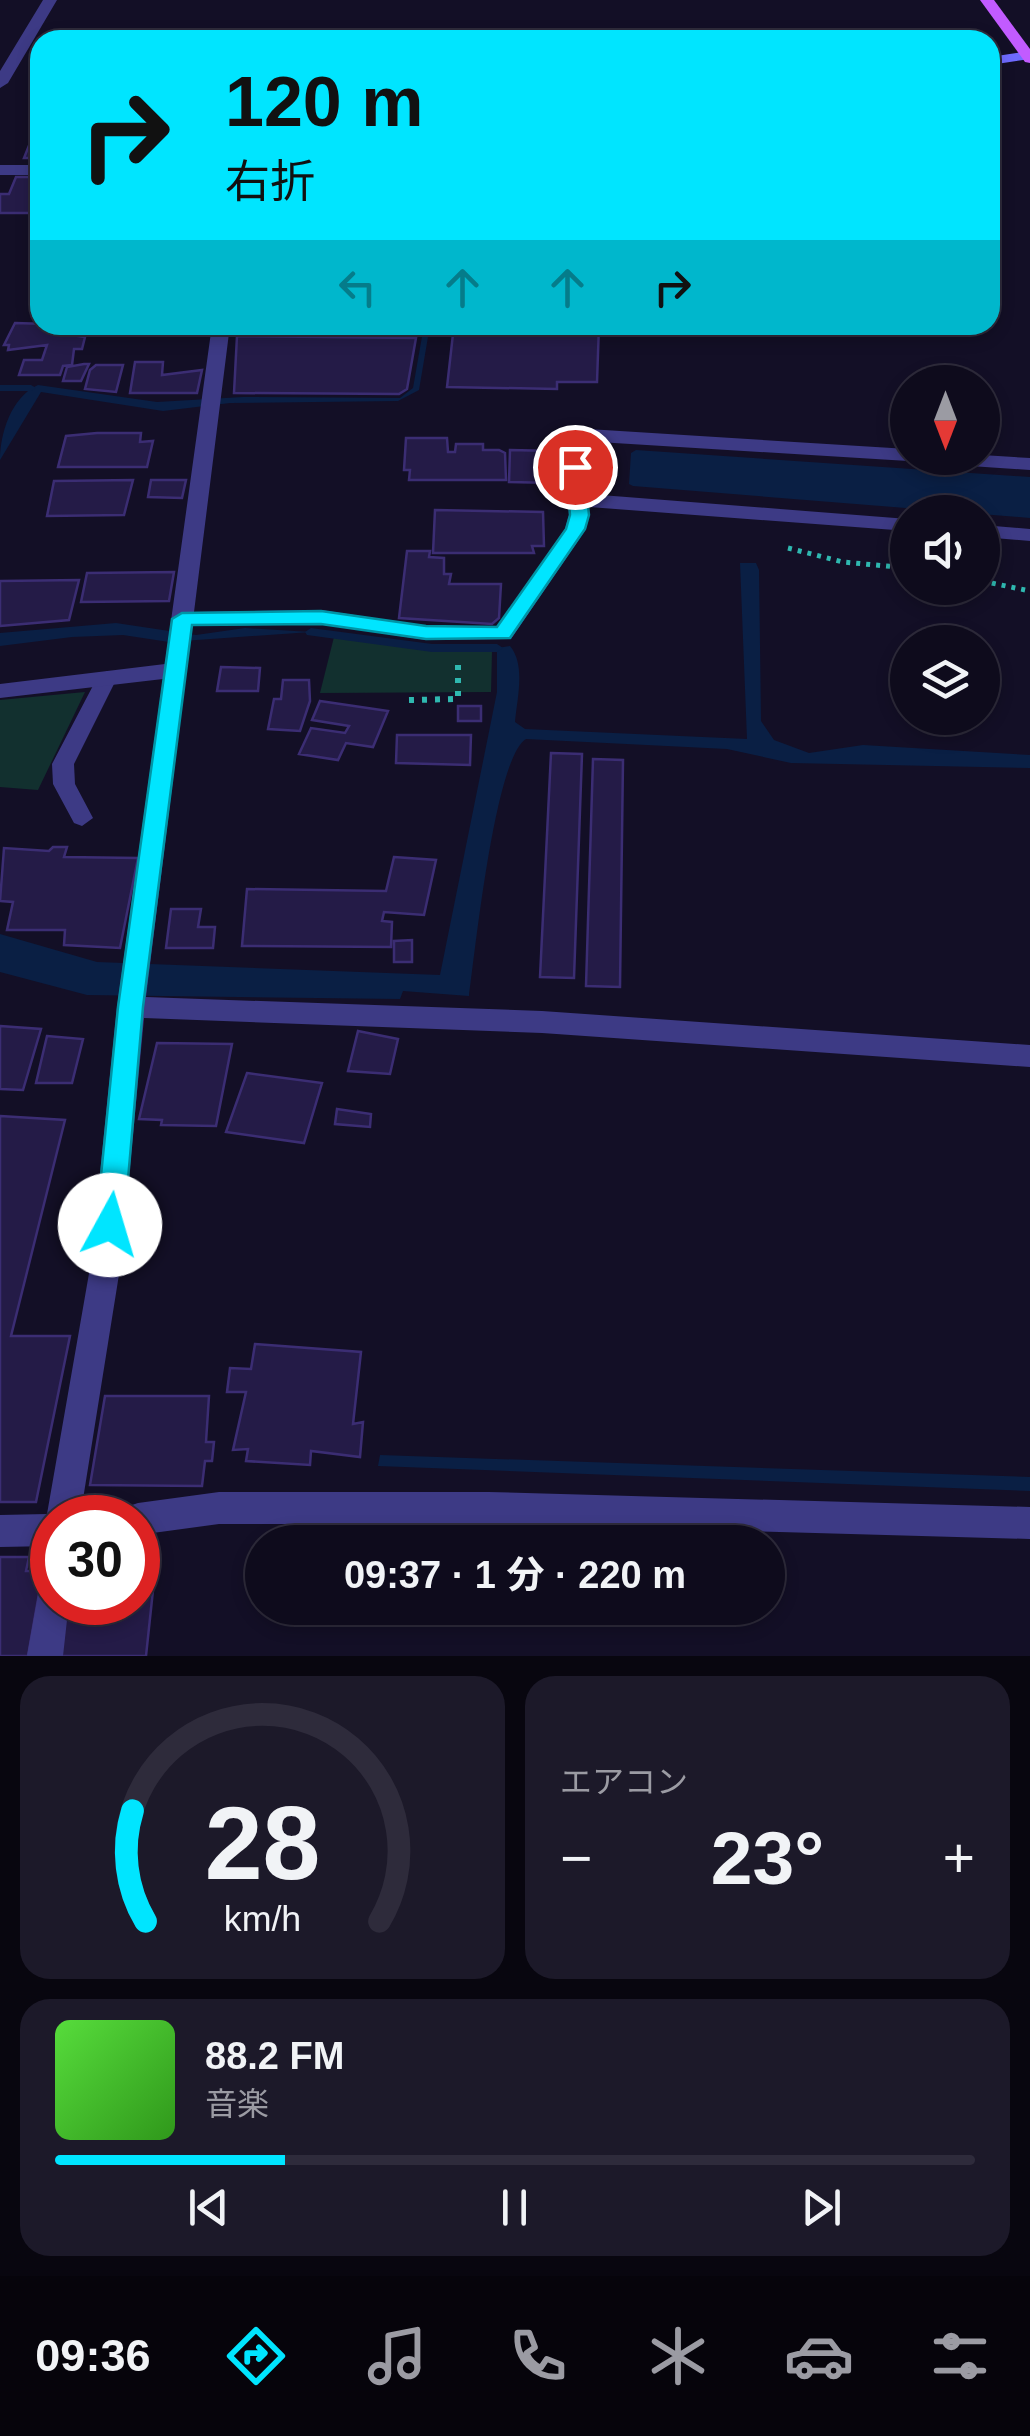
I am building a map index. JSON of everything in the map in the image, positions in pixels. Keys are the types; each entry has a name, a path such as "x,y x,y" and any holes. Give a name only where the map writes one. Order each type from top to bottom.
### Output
{"main road":[{"path":"987,0 1029,56"}],"street":[{"path":"32,30 50,0"},
{"path":"0,82 30,33"},
{"path":"1000,60 1029,56"},
{"path":"0,170 30,170"},
{"path":"67,1495 106,1262 131,1007 220,335"},
{"path":"182,619 321,618 503,634 575,529 579,500 572,434 890,454"},
{"path":"1000,462 1030,464"},
{"path":"579,500 890,524"},
{"path":"1000,532 1030,535"},
{"path":"0,692 176,670"},
{"path":"131,1007 542,1022 1030,1056"},
{"path":"160,1516 219,1508 488,1508 1030,1523"},
{"path":"0,1530 30,1530"},
{"path":"44,1656 48,1625"}],"lane":[{"path":"82,818 64,784 63,764 107,678"}],"path":[{"path":"1000,585 1030,591"},
{"path":"409,700 458,699 458,633"}],"green space":[{"path":"334,637 438,651 492,651 491,692 320,693"},
{"path":"85,692 38,790 0,787 0,700"}],"water":[{"path":"422,335 428,335 419,390 398,401 230,403 163,411 41,392 0,460 2,439 14,407 38,385 157,402 243,397 400,398 413,388"},
{"path":"636,450 890,467 890,475 1030,477 1030,518 1000,516 1000,495 890,495 890,507 633,486 629,484 631,453"},
{"path":"740,563 756,563 759,570 761,721 774,740 809,753 863,745 1030,755 1030,768 791,763 727,749 526,739 515,753 496,817 469,996 403,991 400,999 87,995 0,972 0,934 97,962 440,975 497,692 497,648 510,646 515,654 519,683 515,722 525,729 747,739"},
{"path":"116,623 196,635 245,628 311,632 169,642 123,635 72,637 0,646 0,633"},
{"path":"380,1455 1030,1477 1030,1491 378,1466"}],"building":[{"path":"16,177 30,177 30,213 0,213 0,194 9,194"},
{"path":"15,323 30,323 30,335 85,337 82,349 74,349 72,365 63,366 60,375 19,375 24,360 42,360 47,345 8,350 9,345 4,345"},
{"path":"453,335 599,335 597,382 557,382 557,389 447,387"},
{"path":"237,336 416,338 407,389 399,394 234,393"},
{"path":"135,362 163,362 162,375 202,370 197,393 130,393"},
{"path":"89,364 81,381 63,381 67,367"},
{"path":"96,365 123,365 116,392 85,389 90,370"},
{"path":"141,433 140,442 153,441 147,467 58,467 66,436"},
{"path":"406,438 447,438 448,452 455,452 456,444 483,444 483,450 499,450 505,453 506,480 409,480 410,470 404,470"},
{"path":"510,450 553,451 554,483 509,482"},
{"path":"133,480 124,515 47,516 54,481"},
{"path":"151,480 186,480 182,498 148,497"},
{"path":"435,510 543,512 544,546 532,546 534,553 433,553"},
{"path":"407,551 430,551 429,557 444,558 444,574 451,574 449,584 501,584 499,618 492,624 399,618"},
{"path":"174,572 169,601 81,602 87,573"},
{"path":"79,580 69,620 0,626 0,581"},
{"path":"221,667 260,668 258,691 217,691"},
{"path":"283,680 309,680 310,701 300,731 268,729 274,699 281,699"},
{"path":"320,701 388,711 373,747 346,743 338,760 299,754 311,728 345,733 349,726 312,720"},
{"path":"458,706 481,706 481,721 458,721"},
{"path":"397,735 471,735 470,765 396,763"},
{"path":"551,753 582,754 574,978 540,977"},
{"path":"593,759 623,760 620,987 586,986"},
{"path":"53,847 67,847 64,857 138,858 120,948 64,945 65,930 7,930 13,902 0,901 4,848 49,851"},
{"path":"394,857 436,860 424,915 384,912 382,921 392,922 391,947 242,946 247,889 386,891"},
{"path":"171,909 201,909 198,927 215,927 213,948 166,948"},
{"path":"412,940 412,962 394,962 394,941"},
{"path":"0,1026 41,1029 23,1090 0,1089"},
{"path":"358,1031 398,1039 390,1074 348,1071"},
{"path":"47,1036 83,1039 72,1083 36,1083"},
{"path":"157,1043 232,1044 216,1126 161,1125 162,1120 139,1119"},
{"path":"247,1073 322,1083 304,1143 226,1132"},
{"path":"337,1109 371,1114 370,1127 335,1124"},
{"path":"0,1116 65,1120 11,1336 70,1336 37,1495 30,1495 30,1502 0,1502"},
{"path":"255,1344 361,1352 353,1424 363,1422 360,1457 311,1451 310,1465 246,1461 248,1449 233,1450 246,1392 227,1392 230,1368 251,1369"},
{"path":"105,1396 209,1396 206,1442 214,1442 212,1461 205,1461 202,1486 90,1485"},
{"path":"0,1557 29,1557 26,1571 30,1571 30,1625 33,1625 28,1656 0,1656"},
{"path":"62,1625 149,1625 146,1656 58,1656"}],"waterway":[{"path":"0,388 31,388"},
{"path":"311,632 432,648 497,648"}],"route":[{"path":"110,1225 131,1007 182,619 321,618 426,633 503,634 575,529 580,515 575,467"}]}
